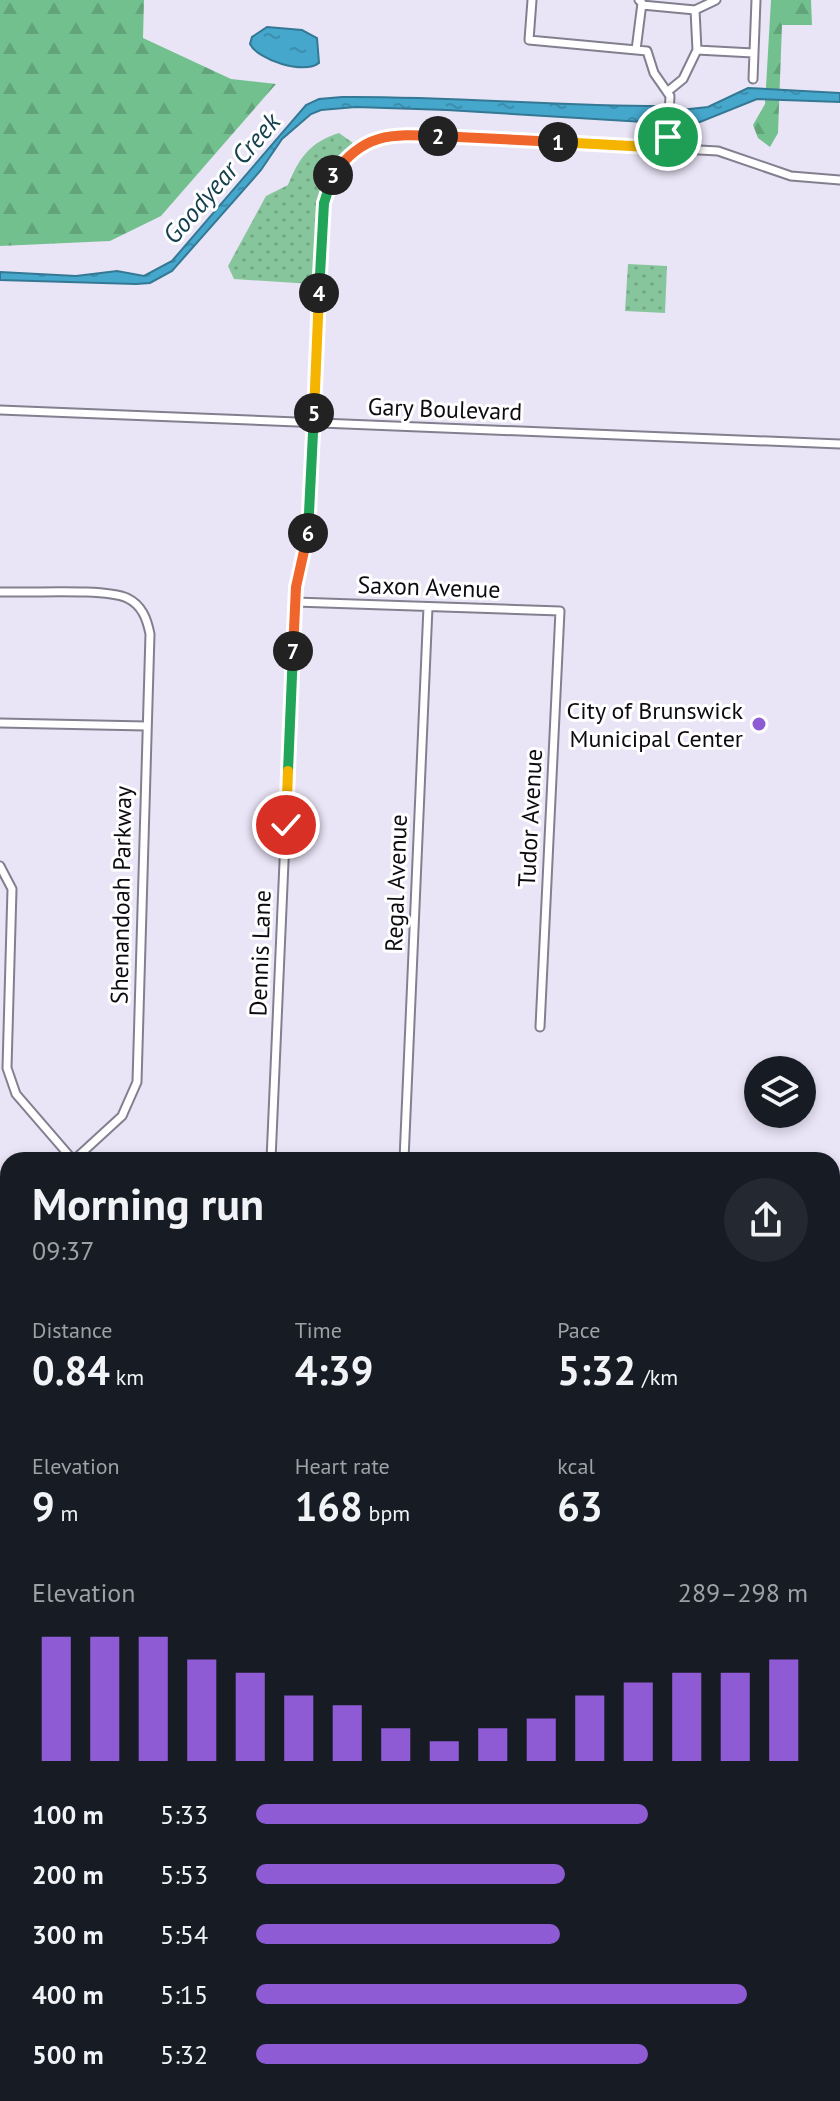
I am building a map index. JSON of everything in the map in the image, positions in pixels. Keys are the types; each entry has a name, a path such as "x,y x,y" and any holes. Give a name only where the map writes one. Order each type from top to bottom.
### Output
{"street":[{"path":"532,0 529,40 647,51 654,73 670,96 667,148"},
{"path":"636,50 641,3 695,10 716,0"},
{"path":"753,79 756,0"},
{"path":"667,92 683,79 697,50 695,10"},
{"path":"697,50 753,53"},
{"name":"Dennis Lane","path":"271,1152 295,602 308,537 326,191 346,157 364,144 404,134 718,151 791,176 840,180"},
{"name":"Gary Boulevard","path":"0,410 840,444"},
{"name":"Shenandoah Parkway","path":"0,592 118,595 140,608 147,619 150,634 137,1082 122,1116 82,1152"},
{"name":"Saxon Avenue","path":"295,602 560,611"},
{"name":"Regal Avenue","path":"404,1152 428,607"},
{"name":"Tudor Avenue","path":"540,1027 560,611"},
{"path":"0,723 146,726"},
{"path":"1,868 12,889 7,1068 16,1094 66,1152"}],"green space":[{"path":"0,0 144,0 143,38 231,79 276,84 161,216 110,241 0,246"},
{"path":"771,0 811,0 812,25 782,25 778,133 770,147 758,138 753,125 765,104"},
{"path":"339,133 353,143 335,160 320,196 312,284 234,279 228,266 266,196 288,185 301,159 313,146"},
{"path":"628,264 667,266 665,313 625,311"}],"water":[{"path":"267,27 302,30 317,38 319,63 293,66 262,55 250,44 252,37"},
{"path":"748,88 840,93 840,102 757,99 700,122 680,122 681,110 708,107"},
{"path":"342,97 661,106 664,116 660,123 447,110 356,107 321,110 311,114 282,139 261,170 172,271 150,283 0,280 0,272 76,276 117,271 144,276 172,261 306,105 319,99"}],"place":[{"name":"City of Brunswick Municipal Center","path":"759,724"}],"route":[{"path":"286,825 296,587 308,537 324,203 330,179 355,150 388,135 667,148 668,137"}],"water label":[{"name":"Goodyear Creek","path":"221,178"}]}
